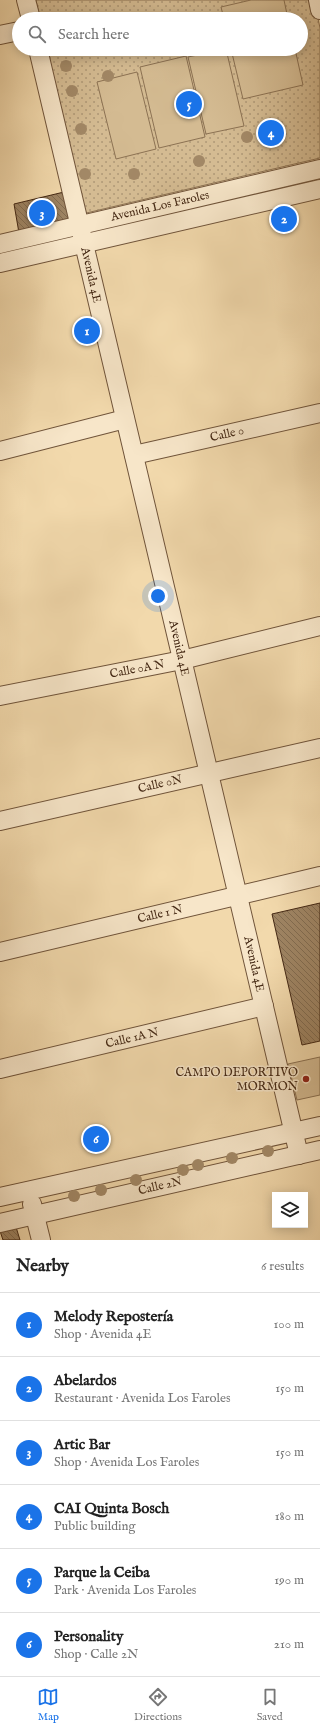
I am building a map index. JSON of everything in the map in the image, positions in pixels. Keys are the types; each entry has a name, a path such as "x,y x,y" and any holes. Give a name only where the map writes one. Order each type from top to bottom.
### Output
{"street":[{"path":"26,0 29,12"},
{"path":"318,0 320,10"},
{"path":"0,35 12,32"},
{"name":"Avenida 4E","path":"40,56 299,1154"},
{"name":"Avenida Los Faroles","path":"0,244 320,169"},
{"name":"Avenida Los Faroles","path":"0,264 320,189"},
{"name":"Calle 0","path":"134,455 320,413"},
{"path":"0,451 125,419"},
{"name":"Calle 0A N","path":"0,696 182,660 320,626"},
{"name":"Calle 0N","path":"0,821 209,772 320,748"},
{"name":"Calle 1 N","path":"0,952 320,876"},
{"name":"Calle 1A N","path":"0,1069 264,1006"},
{"name":"Calle 2N","path":"0,1197 320,1126"},
{"name":"Calle 2N","path":"0,1223 320,1150"},
{"path":"28,1191 36,1215 41,1240"}],"shaded area":[{"path":"36,0 314,0 320,28 320,158 82,214 48,56 308,56 308,12 39,12"},
{"path":"251,0 284,0 287,12 222,12 221,7"},
{"path":"186,56 205,137 159,148 140,67"},
{"path":"228,56 244,126 206,134 188,57"},
{"path":"233,56 297,56 303,85 243,99"},
{"path":"137,72 156,149 116,159 97,82"},
{"name":"CAMPO DEPORTIVO MORMON","path":"320,1057 320,1095 297,1100 288,1064"}],"building":[{"path":"64,192 70,222 19,233 14,204"},
{"path":"320,903 320,1041 302,1045 272,914"},
{"path":"16,1227 20,1240 3,1240 0,1231"}],"place":[{"name":"Parque la Ceiba","path":"189,104"},
{"name":"CAI Quinta Bosch","path":"271,133"},
{"name":"Artic Bar","path":"42,213"},
{"name":"Abelardos","path":"284,219"},
{"name":"Melody Repostería","path":"87,331"},
{"name":"CAMPO DEPORTIVO MORMON","path":"306,1079"},
{"name":"Personality","path":"96,1139"}]}
